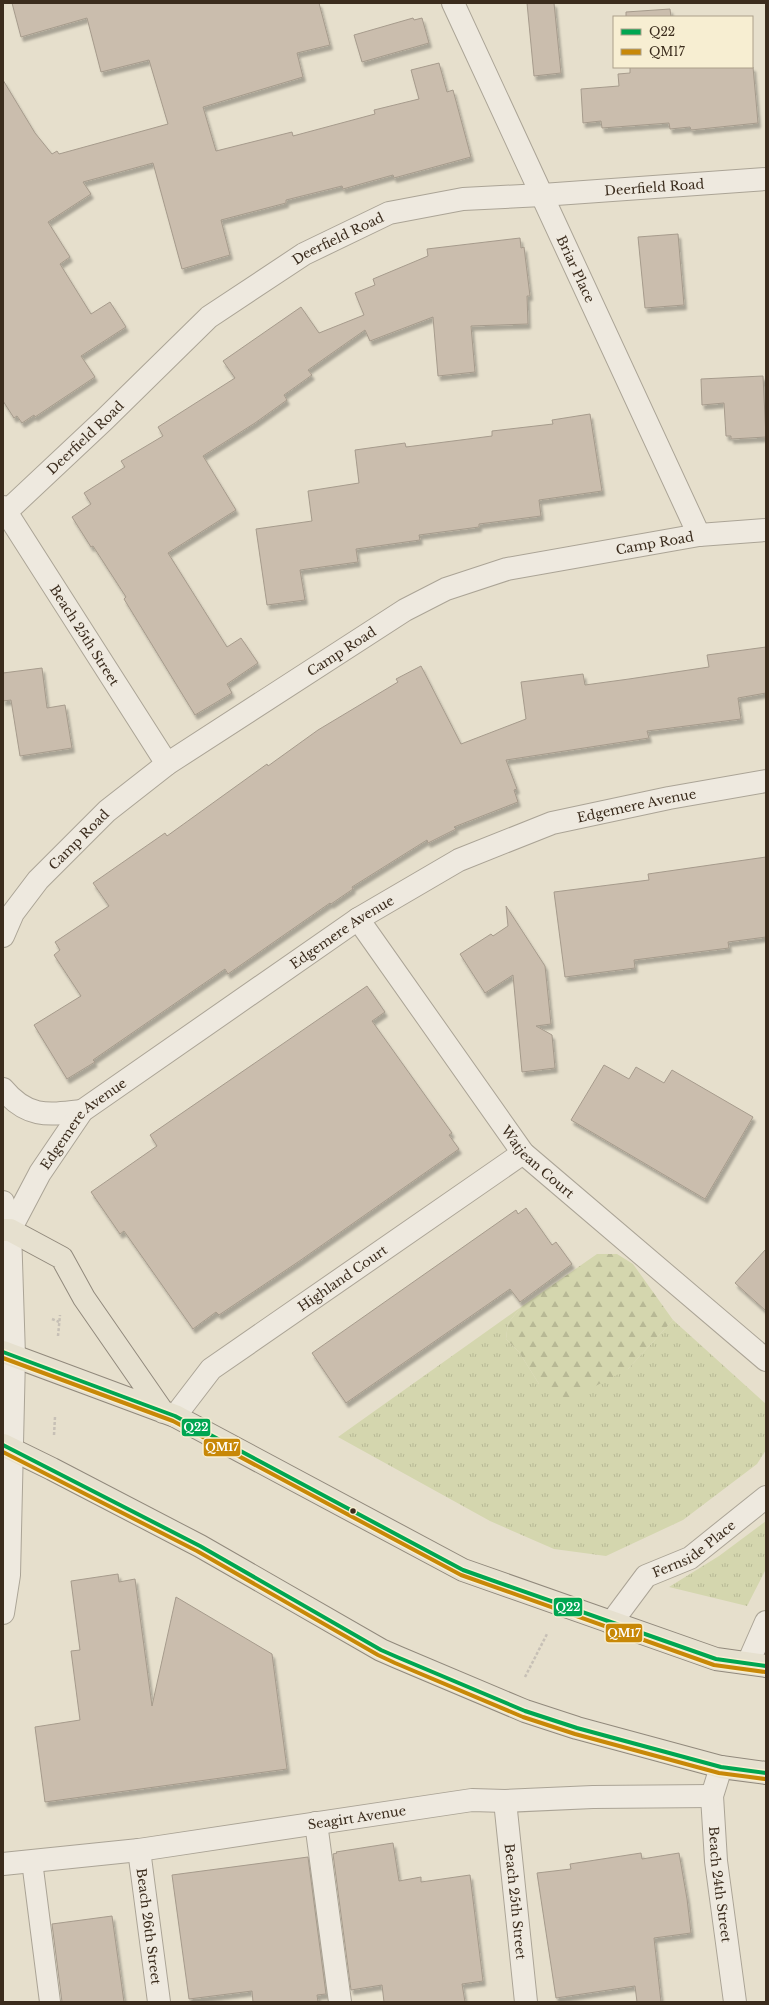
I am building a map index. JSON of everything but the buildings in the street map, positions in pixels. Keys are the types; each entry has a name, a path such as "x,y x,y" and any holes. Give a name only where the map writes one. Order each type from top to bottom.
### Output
{"main road":[{"path":"7,1230 62,1258 84,1298 169,1414"},
{"path":"8,1354 169,1414 463,1570 716,1659 757,1664"},
{"path":"8,1447 200,1546 381,1650 397,1657 526,1711 577,1728 721,1767 766,1773"}],"street":[{"name":"Briar Place","path":"453,3 699,535"},
{"name":"Deerfield Road","path":"4,511 104,420 209,317 304,254 389,213 463,199 542,195 766,179"},
{"name":"Beach 25th Street","path":"4,511 167,764"},
{"name":"Camp Road","path":"3,936 13,913 38,880 107,811 167,764 405,610 446,589 507,569 699,535 766,530"},
{"name":"Edgemere Avenue","path":"7,1230 40,1173 82,1111 358,919 459,860 552,823 669,798 766,781"},
{"name":"Watjean Court","path":"358,919 523,1153 766,1360"},
{"path":"3,1089 12,1100 33,1112 59,1114 82,1111"},
{"name":"Highland Court","path":"169,1414 211,1369 523,1153"},
{"path":"3,1202 7,1230 9,1575 3,1613"},
{"name":"Fernside Place","path":"611,1623 646,1576 690,1558 766,1497"},
{"path":"757,1664 766,1622"},
{"name":"Beach 24th Street","path":"721,1767 712,1796 716,1861 735,2002"},
{"name":"Seagirt Avenue","path":"3,1864 139,1850 472,1800 505,1801 593,1797 712,1796"},
{"name":"Beach 25th Street","path":"505,1801 526,2002"},
{"path":"316,1823 340,2002"},
{"name":"Beach 26th Street","path":"139,1850 159,2002"}],"lane":[{"path":"32,1861 50,2002"}],"path":[{"path":"52,1319 59,1322"},
{"path":"54,1435 55,1417"},
{"path":"525,1677 547,1634"}],"green space":[{"path":"597,1254 617,1254 633,1264 673,1320 628,1369 569,1400 539,1384 519,1352 506,1339 508,1323 521,1307"},
{"path":"521,1307 508,1323 506,1339 519,1352 539,1384 628,1369 673,1320 766,1404 766,1450 757,1464 683,1520 606,1556 554,1549 490,1521 338,1437"},
{"path":"766,1521 766,1569 747,1606 669,1587 719,1556"}],"transit line":[{"name":"Q22","path":"3,1352 175,1416 463,1570 716,1659 766,1666"},
{"name":"QM17","path":"3,1358 173,1421 461,1575 714,1665 765,1672"},
{"name":"Q22","path":"3,1445 200,1546 381,1650 397,1657 525,1711 577,1728 721,1767 766,1773"},
{"name":"QM17","path":"3,1452 197,1551 378,1655 395,1663 523,1717 575,1734 719,1773 765,1779"}]}
